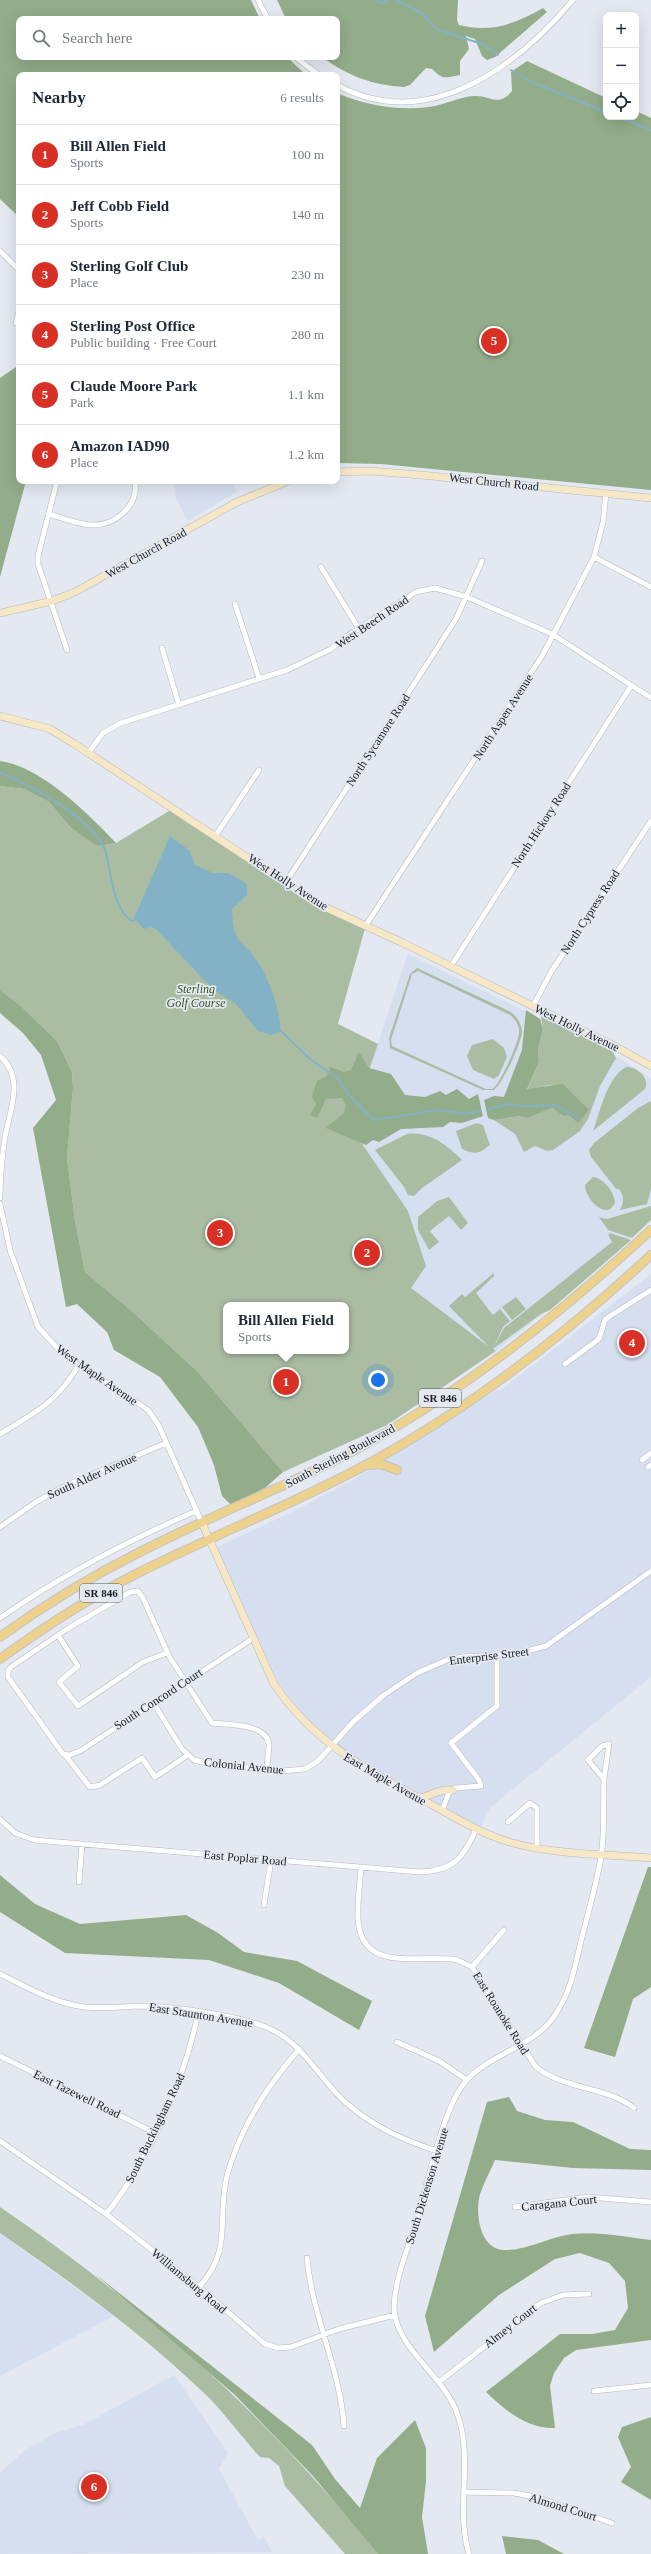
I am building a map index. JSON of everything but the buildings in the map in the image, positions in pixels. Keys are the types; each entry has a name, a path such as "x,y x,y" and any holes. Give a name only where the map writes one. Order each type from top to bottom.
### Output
{"main road":[{"name":"West Church Road","path":"340,472 370,470 651,498"},
{"name":"West Church Road","path":"0,613 52,601 90,584 237,502 281,484"},
{"name":"West Holly Avenue","path":"0,716 50,729 216,835 318,904 366,925 451,966 651,1066"},
{"name":"South Sterling Boulevard","path":"0,1636 94,1576 202,1523 318,1469 376,1438 434,1402 507,1352 552,1317 651,1230"},
{"name":"South Sterling Boulevard","path":"0,1659 94,1597 146,1569 296,1501 364,1466 431,1426 498,1381 568,1329 651,1255"},
{"path":"364,1466 381,1464 397,1470"},
{"name":"West Maple Avenue","path":"202,1523 209,1540"},
{"name":"East Maple Avenue","path":"209,1540 252,1639 274,1684 289,1706 331,1746 379,1777 476,1829 509,1842 537,1847 651,1858"},
{"path":"419,1798 430,1796 443,1789 453,1790"}],"street":[{"path":"258,0 266,16"},
{"path":"340,86 370,97 399,101 433,99 462,91 499,70 554,22 573,0"},
{"path":"299,60 315,72"},
{"path":"0,251 16,267"},
{"path":"56,484 38,556 38,564 52,601 67,650"},
{"path":"49,514 89,525 106,523 124,513 131,504 134,496 135,484"},
{"name":"North Aspen Avenue","path":"366,925 530,675 594,557 604,522 606,493"},
{"path":"594,557 651,587"},
{"name":"North Sycamore Road","path":"286,882 456,620 482,561"},
{"path":"321,567 359,629"},
{"name":"West Beech Road","path":"88,752 103,733 121,722 179,705 309,661 331,649 416,592 435,588 467,597 552,634 651,698"},
{"path":"235,604 259,678"},
{"path":"162,648 179,705"},
{"name":"North Hickory Road","path":"451,966 631,686"},
{"path":"216,835 259,770"},
{"name":"North Cypress Road","path":"533,1006 551,972 651,821"},
{"path":"0,1056 11,1072 14,1084 14,1101 3,1135 0,1198"},
{"name":"West Maple Avenue","path":"0,1204 10,1250 33,1316 45,1337 79,1365 118,1388 148,1410 159,1426 202,1523"},
{"path":"564,1364 599,1339 605,1320 651,1290"},
{"path":"0,1434 56,1398 66,1386 79,1365"},
{"name":"South Alder Avenue","path":"0,1527 36,1502 65,1486 166,1442"},
{"path":"642,1460 651,1453"},
{"path":"0,1618 32,1596 108,1552 196,1511"},
{"name":"Enterprise Street","path":"331,1746 361,1714 384,1695 417,1673 446,1660 520,1653 546,1646 651,1571"},
{"path":"188,1755 155,1777 142,1758 100,1785 90,1787 13,1686 8,1677 8,1671 58,1635 130,1592 138,1591 143,1598 167,1653 212,1723 256,1729 265,1736 269,1743 267,1769"},
{"path":"58,1635 78,1666 59,1682 78,1706 143,1662 167,1653"},
{"name":"South Concord Court","path":"64,1754 80,1752 153,1702 252,1639"},
{"path":"442,1810 445,1797 453,1790 481,1786 479,1780 451,1743 497,1706 497,1655"},
{"name":"Colonial Avenue","path":"153,1702 188,1755 198,1761 210,1764 294,1771 305,1769 318,1761 331,1746"},
{"name":"South Dickenson Avenue","path":"469,2554 464,2532 466,2454 462,2428 451,2398 440,2382 410,2347 395,2315 397,2287 437,2151 449,2113 457,2094 466,2080 543,2030 566,1998 593,1900 601,1854 604,1779 609,1744 602,1746 588,1760 604,1779"},
{"path":"508,1822 530,1803 537,1808 537,1847"},
{"name":"East Poplar Road","path":"0,1819 15,1834 29,1839 271,1860 438,1872 454,1864 468,1848 476,1829"},
{"path":"79,1882 82,1844"},
{"path":"264,1905 271,1860"},
{"name":"East Roanoke Road","path":"361,1867 358,1919 360,1931 374,1951 385,1957 399,1960 454,1959 472,1966 534,2065 547,2076 623,2100 634,2108"},
{"path":"472,1966 504,1930"},
{"name":"East Staunton Avenue","path":"0,1974 40,1993 75,2005 156,2006 266,2027 284,2037 299,2049 335,2092 362,2116 395,2136 437,2151"},
{"name":"South Buckingham Road","path":"106,2214 132,2178 182,2075 198,2013"},
{"path":"397,2042 440,2061 466,2080"},
{"path":"199,2287 219,2258 222,2246 224,2190 238,2142 278,2074 299,2049"},
{"name":"East Tazewell Road","path":"0,2056 155,2133"},
{"name":"Williamsburg Road","path":"0,2141 106,2214 199,2287 265,2344 287,2348 372,2319 395,2315"},
{"name":"Caragana Court","path":"515,2207 588,2197 651,2202"},
{"path":"308,2258 311,2287 323,2335 337,2376 344,2426"},
{"name":"Almey Court","path":"440,2382 540,2303 563,2295 589,2294"},
{"path":"594,2390 651,2385"},
{"name":"Almond Court","path":"464,2492 514,2493 536,2497 612,2523"}],"shaded area":[{"path":"174,484 234,484 237,492 187,521 176,497"},
{"path":"408,954 608,1052 651,1078 651,1219 583,1282 496,1351 410,1288 426,1266 408,1211 350,1126"},
{"path":"651,1274 651,1677 491,1807 480,1827 350,1756 305,1717 278,1681 217,1547 290,1513 351,1481 497,1390 501,1390"},
{"path":"0,2233 114,2316 0,2376"},
{"path":"174,2375 228,2453 219,2469 258,2540 264,2537 272,2552 0,2554 0,2473 24,2451 53,2434 85,2424"}],"green space":[{"path":"0,0 251,0 259,16 16,16 16,60 290,60 303,72 16,72 16,214 0,199"},
{"path":"277,0 458,0 457,20 459,25 482,28 502,26 513,23 543,8 547,12 495,57 487,60 482,56 475,39 466,36 469,49 460,61 460,75 442,77 432,69 426,68 410,85 404,87 371,82 351,74 326,60 340,60 340,16 285,16"},
{"path":"527,61 603,97 603,120 639,120 639,112 651,118 651,490 381,464 340,463 340,94 385,107 423,108 474,96 498,100 503,99 512,91 511,72"},
{"path":"16,367 16,484 25,484 0,577 0,378"},
{"path":"0,761 15,765 47,781 78,806 116,843 99,846 94,844 70,827 49,802 24,789 0,786"},
{"name":"Sterling Golf Course","path":"0,786 24,789 49,802 70,827 99,846 116,843 174,808 318,904 366,925 338,1024 378,1044 350,1126 408,1211 426,1266 411,1288 488,1346 449,1306 462,1294 465,1297 494,1273 494,1276 476,1293 493,1315 500,1309 510,1321 503,1327 493,1349 496,1351 387,1425 283,1472 198,1372 133,1312 85,1272 75,1220 67,1158 73,1088 72,1072 57,1041 21,1006 0,990"},
{"path":"417,968 511,1012 517,1018 521,1025 522,1031 519,1044 507,1071 494,1090 483,1090 390,1048 389,1038 410,974","holes":["418,971 510,1015 517,1023 519,1034 508,1063 493,1089 486,1089 392,1046 391,1040 412,974"]},
{"path":"0,990 21,1006 57,1041 72,1072 73,1088 67,1158 75,1220 85,1272 133,1312 198,1372 283,1472 265,1488 231,1505 222,1496 214,1465 198,1427 160,1377 114,1350 107,1332 77,1304 66,1307 33,1128 56,1100 41,1055 23,1033 0,1013"},
{"path":"526,1010 540,1019 543,1029 538,1049 539,1062 527,1089 563,1084 589,1110 578,1123 569,1115 563,1116 552,1108 528,1118 520,1116 494,1120 488,1118 484,1100 494,1096 504,1097 522,1050"},
{"path":"541,1016 612,1050 616,1058 600,1086 588,1119 580,1131 553,1150 547,1151 535,1146 524,1152 515,1134 494,1120 520,1116 528,1118 552,1108 563,1116 551,1085 527,1090 539,1062 538,1049 543,1029"},
{"path":"493,1039 504,1048 507,1057 499,1075 494,1079 473,1070 467,1056 472,1045"},
{"path":"359,1052 369,1068 391,1074 405,1095 425,1097 440,1091 446,1095 457,1089 469,1099 478,1094 483,1116 462,1123 450,1122 443,1127 401,1129 379,1142 373,1140 366,1145 326,1128 344,1113 346,1105 342,1098 326,1099 317,1118 310,1115 316,1104 312,1097 317,1081 327,1076 330,1067 344,1072 351,1070"},
{"path":"626,1067 635,1069 642,1074 646,1081 645,1089 593,1131 609,1086 619,1072"},
{"path":"651,1101 651,1189 647,1204 620,1210 623,1202 622,1194 618,1188 617,1190 591,1157 589,1150 594,1143 638,1108"},
{"path":"477,1123 483,1125 490,1145 480,1152 474,1153 462,1149 456,1131"},
{"path":"407,1134 423,1135 437,1140 444,1144 462,1160 422,1188 414,1196 408,1195 404,1187 375,1150"},
{"path":"593,1177 604,1182 613,1194 615,1202 612,1208 607,1210 602,1209 592,1202 588,1196 585,1185"},
{"path":"449,1197 468,1223 461,1230 449,1216 430,1231 439,1242 429,1250 418,1230 418,1217 437,1201"},
{"path":"651,1206 651,1220 632,1238 608,1230 599,1217 607,1219"},
{"path":"610,1233 631,1240 550,1310 541,1314 493,1349 504,1328 612,1242 608,1235"},
{"path":"516,1297 526,1309 512,1320 502,1307"},
{"path":"648,1867 651,1867 651,1987 633,1999 615,2057 584,2048"},
{"path":"0,1875 35,1904 80,1924 186,1915 218,1933 244,1952 297,1961 372,2001 359,2030 279,1983 209,1960 65,1953 0,1912"},
{"path":"509,2097 517,2111 545,2120 573,2122 630,2149 651,2150 651,2170 573,2168 495,2160 480,2194 478,2210 481,2228 484,2236 495,2248 512,2250 563,2236 582,2233 651,2240 651,2340 576,2350 564,2358 554,2373 550,2386 555,2428 526,2422 509,2412 486,2392 560,2334 592,2334 615,2330 628,2308 625,2281 609,2263 580,2253 555,2259 499,2295 434,2352 425,2316 487,2102"},
{"path":"0,2207 53,2244 104,2283 202,2366 294,2457 378,2554 345,2554 285,2486 279,2466 269,2458 260,2457 218,2407 203,2392 130,2328 53,2270 0,2233"},
{"path":"95,2274 312,2445 335,2479 360,2508 377,2458 415,2420 426,2448 426,2481 422,2517 428,2554 378,2554 313,2476 235,2395"},
{"path":"651,2417 651,2500 621,2482 631,2467 618,2437 622,2427"},
{"path":"502,2536 538,2540 564,2554 506,2554"}],"water":[{"path":"170,836 190,851 195,865 213,873 228,873 247,884 247,895 232,909 235,931 241,943 255,958 265,974 279,1015 281,1031 272,1035 258,1031 235,1003 220,994 203,979 156,929 150,927 144,929 134,918"}],"waterway":[{"path":"374,0 382,3 388,0"},
{"path":"396,0 423,14 436,29 485,45 498,55"},
{"path":"511,70 534,83 603,111"},
{"path":"626,120 651,130"},
{"path":"0,773 45,795 61,805 90,828 100,841 106,853 116,899 120,907 131,921 136,920"},
{"path":"281,1031 310,1059 337,1078 350,1096 374,1120 439,1110 467,1114 481,1111"},
{"path":"487,1110 507,1104 525,1106 555,1105 577,1117"}],"place":[{"name":"Claude Moore Park","path":"494,341"},
{"name":"Sterling Golf Club","path":"220,1233"},
{"name":"Jeff Cobb Field","path":"367,1253"},
{"name":"Sterling Post Office","path":"632,1343"},
{"name":"Bill Allen Field","path":"286,1382"},
{"name":"Amazon IAD90","path":"94,2487"}]}
